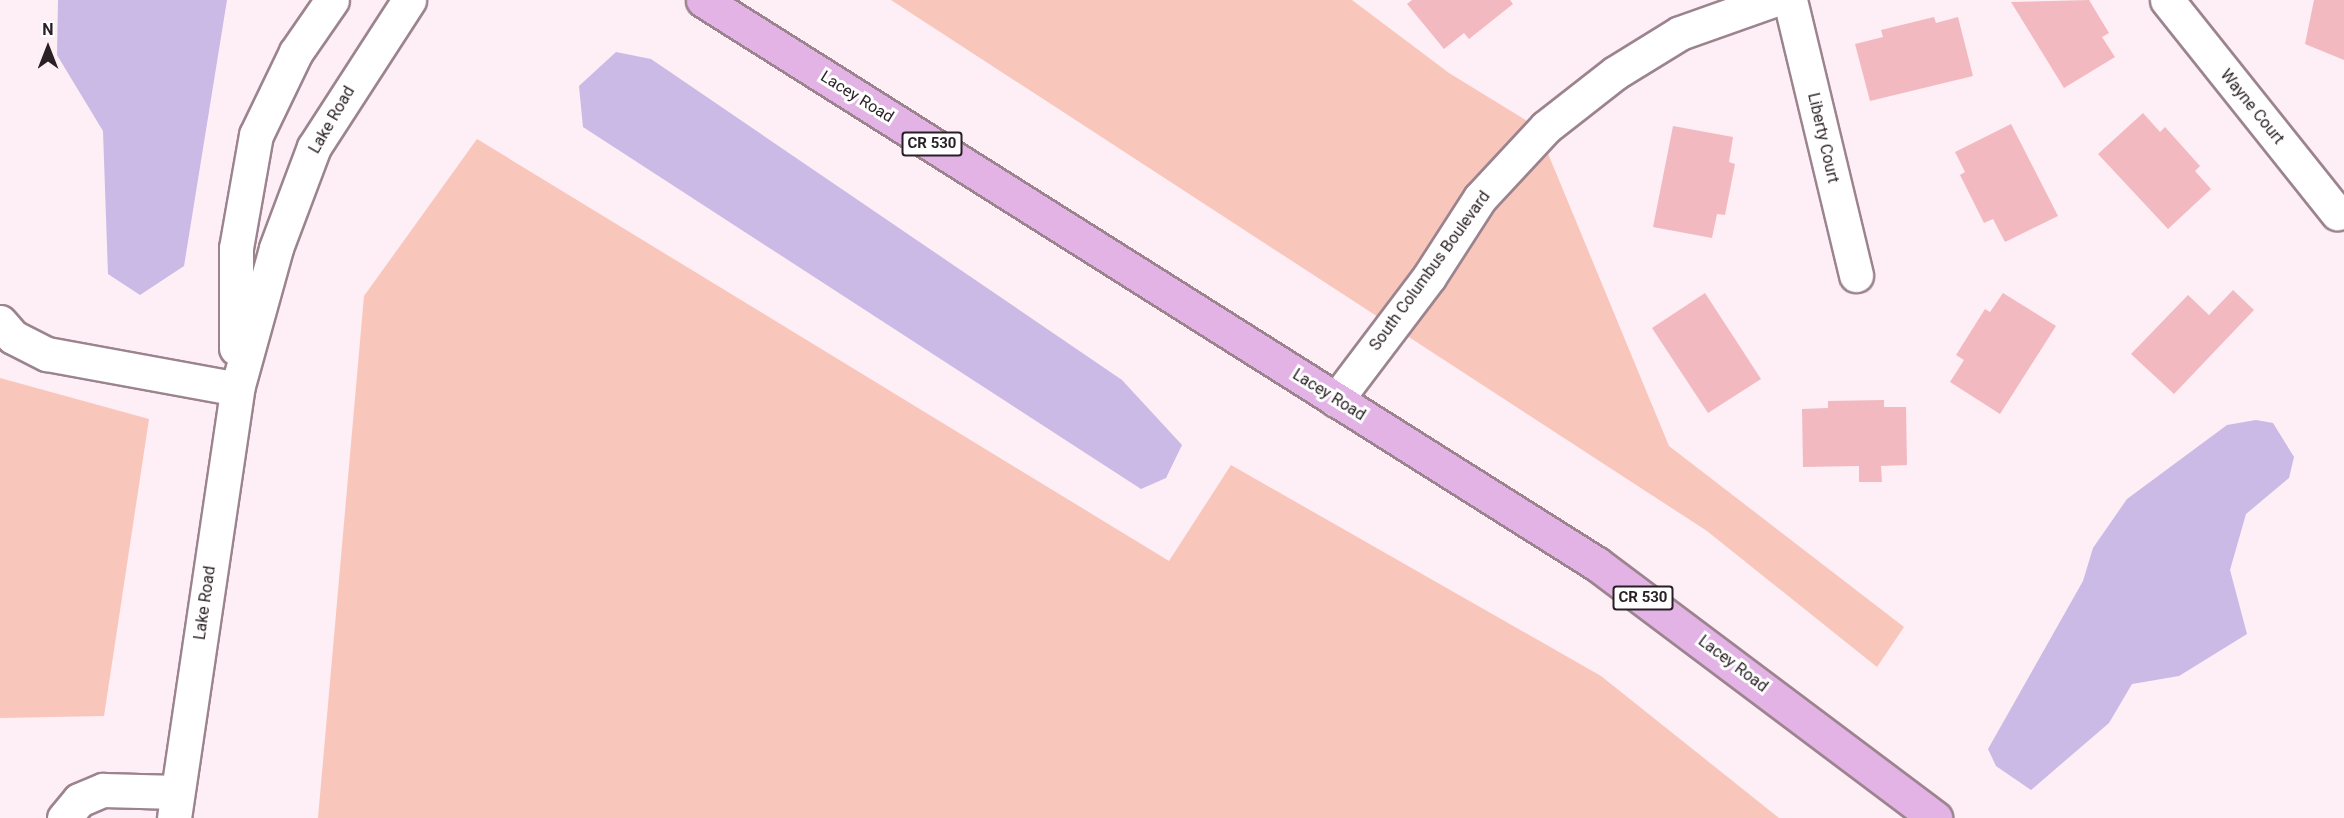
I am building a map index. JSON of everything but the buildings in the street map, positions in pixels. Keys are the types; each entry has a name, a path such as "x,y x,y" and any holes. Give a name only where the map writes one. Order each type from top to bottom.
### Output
{"main road":[{"name":"Lacey Road","path":"703,0 1597,564 1935,818"}],"street":[{"name":"Lake Road","path":"237,388 236,248 256,135 296,52 332,0"},
{"name":"Lake Road","path":"176,805 237,388 276,248 314,147 410,0"},
{"name":"South Columbus Boulevard","path":"1336,400 1429,277 1480,198 1546,127 1615,73 1680,33 1773,0"},
{"name":"Liberty Court","path":"1790,0 1856,275"},
{"name":"Wayne Court","path":"2167,0 2337,213"},
{"path":"0,322 14,337 47,354 237,388"},
{"path":"64,818 79,800 103,790 176,805"}],"shaded area":[{"path":"58,0 227,0 184,266 140,295 108,274 103,131 57,55"},
{"path":"891,0 1352,0 1449,73 1537,127 1669,446 1904,627 1877,667 1707,531"},
{"path":"616,52 651,59 1122,380 1182,445 1166,478 1141,489 583,127 579,86"},
{"path":"477,139 1169,561 1231,465 1601,676 1779,818 318,818 364,296"},
{"path":"0,378 149,419 104,716 0,718"},
{"path":"2256,420 2273,423 2294,457 2289,478 2246,514 2230,570 2247,634 2179,676 2132,684 2109,723 2031,790 1996,766 1988,749 2083,581 2093,548 2127,499 2227,425"}]}
